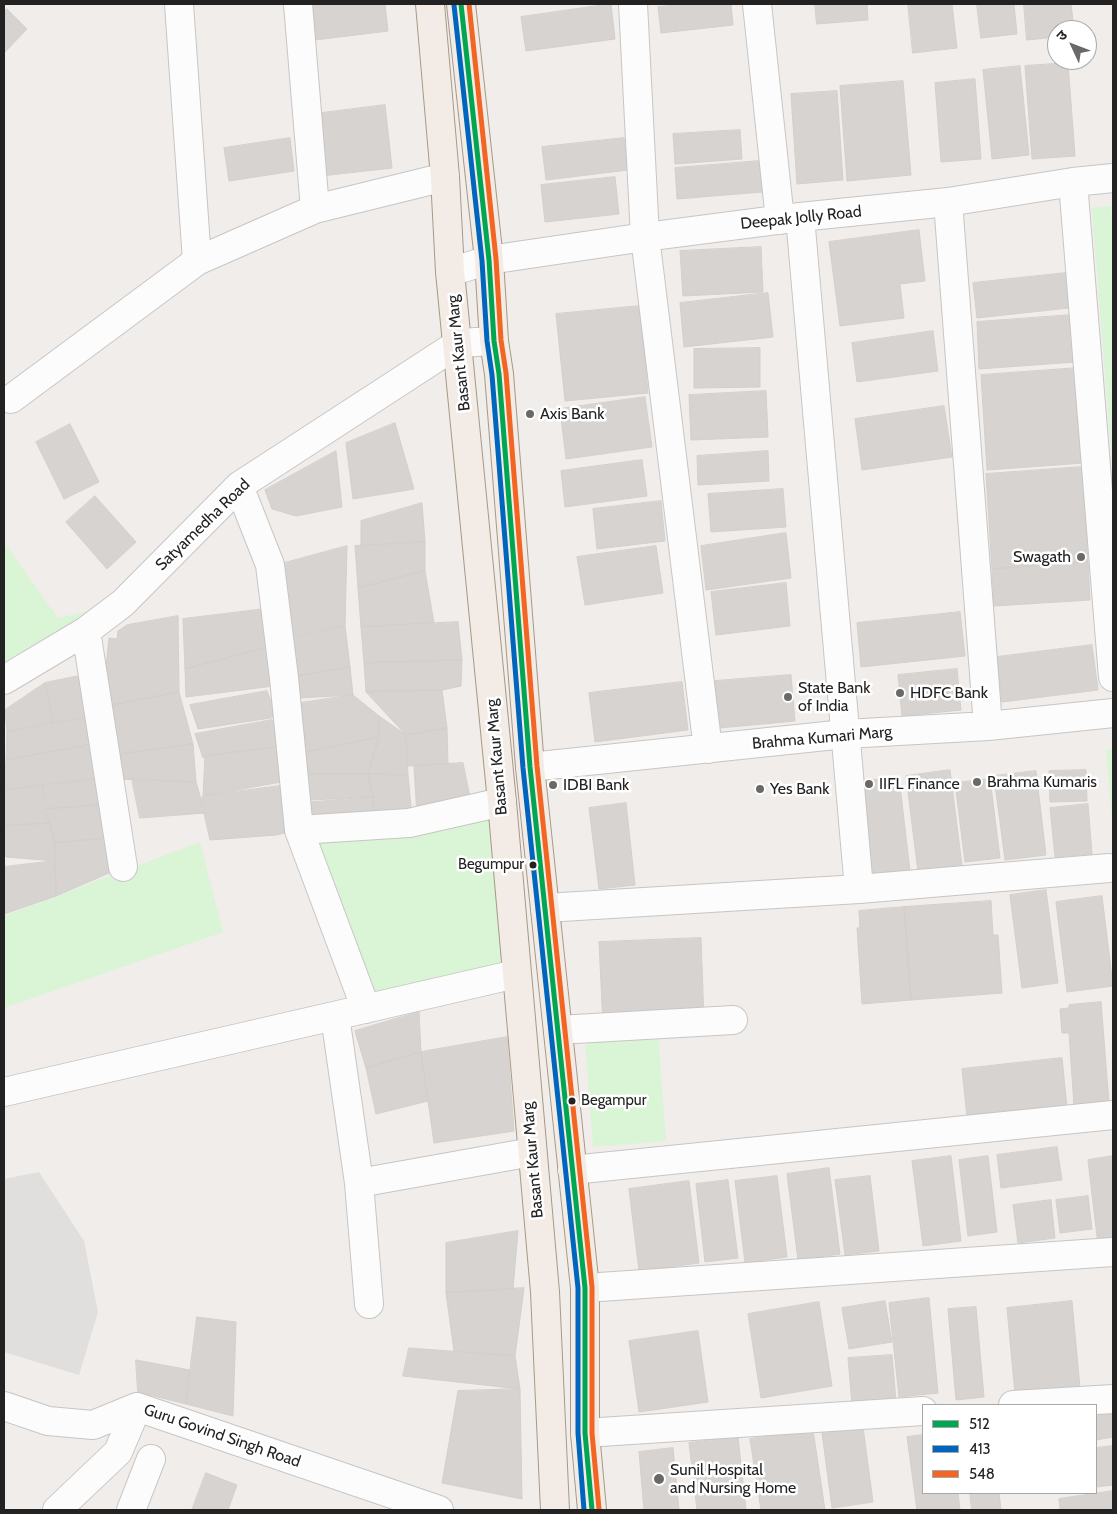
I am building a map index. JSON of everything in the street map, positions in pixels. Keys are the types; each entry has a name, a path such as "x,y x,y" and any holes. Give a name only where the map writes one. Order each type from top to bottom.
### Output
{"main road":[{"name":"Basant Kaur Marg","path":"430,4 445,177 450,272 459,343 502,802 545,1292 555,1510"},
{"name":"Basant Kaur Marg","path":"461,4 489,260 494,341 499,374 530,767 585,1288 585,1433 592,1510"}],"street":[{"path":"180,4 197,261"},
{"path":"298,4 315,209"},
{"path":"633,4 645,237 708,749"},
{"path":"757,4 790,219 845,734 859,889"},
{"path":"11,399 197,261 315,209 445,177"},
{"name":"Deepak Jolly Road","path":"450,272 489,260 645,237 948,202 1073,182 1113,178"},
{"path":"1073,182 1103,425 1113,677"},
{"path":"948,202 988,726"},
{"path":"459,343 494,341"},
{"name":"Satyamedha Road","path":"4,680 86,631 123,603 239,486 459,343"},
{"path":"239,486 270,565 284,678 299,830 366,1009"},
{"path":"86,631 123,868"},
{"name":"Brahma Kumari Marg","path":"530,767 845,734 988,726 1113,713"},
{"path":"299,830 409,823 502,802"},
{"path":"545,908 859,889 1109,868"},
{"path":"4,1092 516,974"},
{"path":"335,1016 359,1182 369,1304"},
{"path":"558,1030 733,1020"},
{"path":"572,1170 1113,1115"},
{"path":"359,1182 532,1152"},
{"path":"585,1288 1113,1252"},
{"path":"1030,1404 1113,1399"},
{"name":"Guru Govind Singh Road","path":"4,1406 48,1421 93,1425 137,1407 439,1510"},
{"path":"57,1510 118,1452 137,1407"},
{"path":"585,1433 922,1411"},
{"path":"131,1510 151,1459"}],"green space":[{"path":"1111,206 1113,230 1113,475 1092,208"},
{"path":"4,542 58,618 123,603 4,677"},
{"path":"1113,748 1113,830 1106,750"},
{"path":"502,817 516,974 366,1009 299,830"},
{"path":"200,842 223,932 4,1008 4,916"},
{"path":"658,1033 666,1141 593,1147 585,1039"}],"shaded area":[{"path":"39,1172 84,1241 98,1312 79,1375 4,1352 4,1179"}],"building":[{"path":"327,4 385,4 388,31 307,41 303,7"},
{"path":"611,4 615,39 526,51 521,17"},
{"path":"686,4 731,4 733,25 661,33 658,7"},
{"path":"815,4 867,4 868,20 817,24"},
{"path":"908,4 952,4 957,48 913,53"},
{"path":"977,4 1014,4 1017,34 981,38"},
{"path":"1024,4 1071,4 1073,20 1047,20 1047,38 1027,40"},
{"path":"7,9 27,29 4,53 4,12"},
{"path":"1047,64 1047,70 1069,70 1075,156 1032,159 1025,66"},
{"path":"1020,66 1029,155 992,159 983,70"},
{"path":"975,79 981,159 941,162 935,83"},
{"path":"903,81 911,175 847,181 840,86"},
{"path":"837,91 843,180 797,184 791,94"},
{"path":"385,105 392,168 321,176 314,114"},
{"path":"740,130 742,159 675,164 673,134"},
{"path":"290,138 294,171 229,181 224,148"},
{"path":"624,138 628,170 546,180 542,147"},
{"path":"760,161 762,192 677,199 675,168"},
{"path":"615,177 619,214 545,222 541,185"},
{"path":"919,230 925,281 900,284 904,318 840,326 829,242"},
{"path":"761,247 763,292 683,296 680,251"},
{"path":"1075,272 1078,307 977,318 973,283"},
{"path":"768,293 773,337 684,347 680,303"},
{"path":"640,306 648,393 565,401 556,314"},
{"path":"1072,315 1075,362 979,369 977,322"},
{"path":"933,331 938,371 857,382 852,343"},
{"path":"760,348 760,387 694,388 694,349"},
{"path":"1078,368 1084,463 987,470 981,375"},
{"path":"766,391 768,437 691,440 689,395"},
{"path":"645,397 652,447 566,459 560,409"},
{"path":"944,406 952,457 862,470 855,419"},
{"path":"395,423 414,489 353,499 346,443"},
{"path":"70,424 99,482 64,499 36,442"},
{"path":"336,451 342,507 296,516 272,509 265,490"},
{"path":"768,451 769,481 698,485 697,456"},
{"path":"642,460 647,496 565,507 561,471"},
{"path":"1082,467 1088,562 992,569 986,474"},
{"path":"783,489 786,527 711,532 708,494"},
{"path":"95,496 136,542 107,569 66,522"},
{"path":"661,501 665,541 597,549 593,509"},
{"path":"422,503 425,542 361,546 361,521"},
{"path":"786,533 791,578 706,590 701,546"},
{"path":"425,542 425,571 358,588 355,546"},
{"path":"347,546 345,626 285,639 281,564"},
{"path":"656,546 663,593 585,605 577,557"},
{"path":"1088,562 1090,600 994,606 992,569"},
{"path":"425,571 434,623 361,627 358,588"},
{"path":"786,583 790,626 716,635 711,592"},
{"path":"273,608 265,648 185,669 183,619"},
{"path":"960,612 965,656 861,667 857,623"},
{"path":"178,616 179,692 102,707 109,638 117,639 118,631 127,625"},
{"path":"458,622 462,660 364,663 361,627"},
{"path":"345,626 350,667 297,676 285,640"},
{"path":"1092,645 1098,690 1002,702 997,657"},
{"path":"265,648 282,685 186,697 185,669"},
{"path":"462,660 461,686 442,690 366,692 364,663"},
{"path":"350,667 353,695 299,698 297,676"},
{"path":"957,669 961,710 902,716 898,675"},
{"path":"93,673 99,715 53,723 45,683"},
{"path":"791,675 795,721 719,728 715,681"},
{"path":"682,682 688,730 595,742 589,693"},
{"path":"45,683 53,723 7,732 5,710"},
{"path":"442,690 447,728 406,735 366,692"},
{"path":"267,691 277,717 198,729 190,705"},
{"path":"179,692 193,744 121,754 102,707"},
{"path":"353,695 379,716 379,737 303,753 301,703"},
{"path":"99,715 104,742 6,760 7,732"},
{"path":"379,716 406,735 408,775 368,774 379,737"},
{"path":"272,720 282,746 205,756 203,758 195,734"},
{"path":"447,728 448,764 407,766 406,735"},
{"path":"379,737 368,774 309,774 303,753"},
{"path":"104,742 109,778 4,790 6,760"},
{"path":"193,744 196,782 119,779 121,754"},
{"path":"282,746 287,781 203,796 205,756"},
{"path":"463,763 471,802 417,816 414,766"},
{"path":"950,770 962,866 918,872 906,776"},
{"path":"1086,770 1087,801 1050,802 1049,771"},
{"path":"1036,771 1046,855 1005,860 994,776"},
{"path":"309,774 368,774 373,797 310,800"},
{"path":"368,774 408,775 412,817 373,819 373,797"},
{"path":"899,777 910,871 872,876 860,782"},
{"path":"109,778 113,804 45,809 42,785"},
{"path":"132,779 196,782 205,813 140,818"},
{"path":"990,779 1000,858 965,862 955,783"},
{"path":"42,785 49,823 4,826 4,790"},
{"path":"280,786 294,831 276,835 210,840 201,800 203,796"},
{"path":"373,797 373,819 304,823 304,803"},
{"path":"626,803 635,885 599,889 589,808"},
{"path":"113,804 118,837 55,843 45,809"},
{"path":"1088,804 1092,854 1055,857 1050,808"},
{"path":"49,823 55,843 55,861 6,857 4,854 4,826"},
{"path":"118,837 123,867 56,896 55,843"},
{"path":"55,861 56,896 4,914 4,867"},
{"path":"1046,890 1058,983 1022,988 1010,895"},
{"path":"1102,896 1113,986 1067,992 1056,902"},
{"path":"991,901 993,935 998,935 1002,993 911,1000 904,907"},
{"path":"904,907 911,1000 862,1004 857,928 860,928 859,911"},
{"path":"701,938 704,1021 603,1025 599,942"},
{"path":"1101,1002 1109,1103 1074,1106 1069,1033 1062,1033 1060,1009 1069,1008 1069,1005"},
{"path":"419,1012 421,1052 366,1068 355,1031"},
{"path":"507,1037 514,1131 434,1143 421,1052"},
{"path":"421,1052 428,1101 376,1114 366,1068"},
{"path":"1062,1058 1067,1107 967,1117 962,1069"},
{"path":"1057,1147 1062,1180 1001,1188 997,1155"},
{"path":"951,1156 961,1241 923,1246 912,1161"},
{"path":"988,1156 997,1232 968,1236 959,1160"},
{"path":"1113,1156 1113,1243 1098,1245 1088,1160"},
{"path":"829,1168 840,1254 798,1260 787,1174"},
{"path":"777,1176 787,1257 745,1263 735,1181"},
{"path":"870,1176 879,1251 845,1255 835,1180"},
{"path":"728,1180 738,1258 705,1262 696,1184"},
{"path":"689,1181 699,1263 639,1271 629,1189"},
{"path":"1088,1196 1092,1229 1060,1233 1056,1200"},
{"path":"1051,1200 1055,1238 1018,1243 1013,1205"},
{"path":"518,1231 513,1289 446,1293 446,1243"},
{"path":"524,1288 515,1356 454,1351 446,1293"},
{"path":"929,1298 938,1393 899,1397 889,1303"},
{"path":"885,1301 892,1342 849,1349 842,1308"},
{"path":"1072,1301 1080,1388 1015,1394 1007,1308"},
{"path":"819,1302 832,1386 761,1398 748,1314"},
{"path":"976,1307 984,1397 956,1400 948,1309"},
{"path":"197,1317 236,1322 233,1416 186,1404"},
{"path":"698,1331 708,1402 639,1412 629,1341"},
{"path":"409,1348 515,1356 520,1389 403,1376"},
{"path":"892,1355 896,1401 852,1404 848,1358"},
{"path":"136,1360 190,1370 186,1404 138,1392"},
{"path":"520,1389 522,1499 442,1483 458,1391"},
{"path":"1113,1403 1113,1437 1097,1440 1097,1405"},
{"path":"863,1427 873,1502 832,1508 822,1433"},
{"path":"813,1430 825,1510 761,1510 750,1439"},
{"path":"922,1435 922,1494 958,1494 960,1510 917,1510 907,1437"},
{"path":"738,1437 746,1510 697,1510 689,1443"},
{"path":"1113,1446 1113,1485 1097,1487 1097,1448"},
{"path":"673,1448 679,1510 644,1510 639,1452"},
{"path":"206,1473 237,1485 228,1510 192,1510"},
{"path":"1113,1491 1113,1510 1060,1510 1059,1499"},
{"path":"970,1494 999,1494 1001,1510 972,1510"}],"transit line":[{"name":"512","path":"461,4 489,260 494,341 499,374 530,767 585,1288 585,1433 592,1510"},
{"name":"548","path":"469,4 496,259 501,340 506,373 537,766 592,1287 592,1433 599,1509"},
{"name":"413","path":"454,5 482,261 523,768 578,1288 578,1433 584,1510"}],"place":[{"name":"Axis Bank","path":"530,414"},
{"name":"Swagath","path":"1081,557"},
{"name":"HDFC Bank","path":"900,693"},
{"name":"State Bank of India","path":"788,697"},
{"name":"Brahma Kumaris","path":"977,782"},
{"name":"IIFL Finance","path":"869,784"},
{"name":"IDBI Bank","path":"553,785"},
{"name":"Yes Bank","path":"760,789"},
{"name":"Begumpur","path":"533,865"},
{"name":"Begampur","path":"572,1101"},
{"name":"Sunil Hospital and Nursing Home","path":"659,1479"}]}
